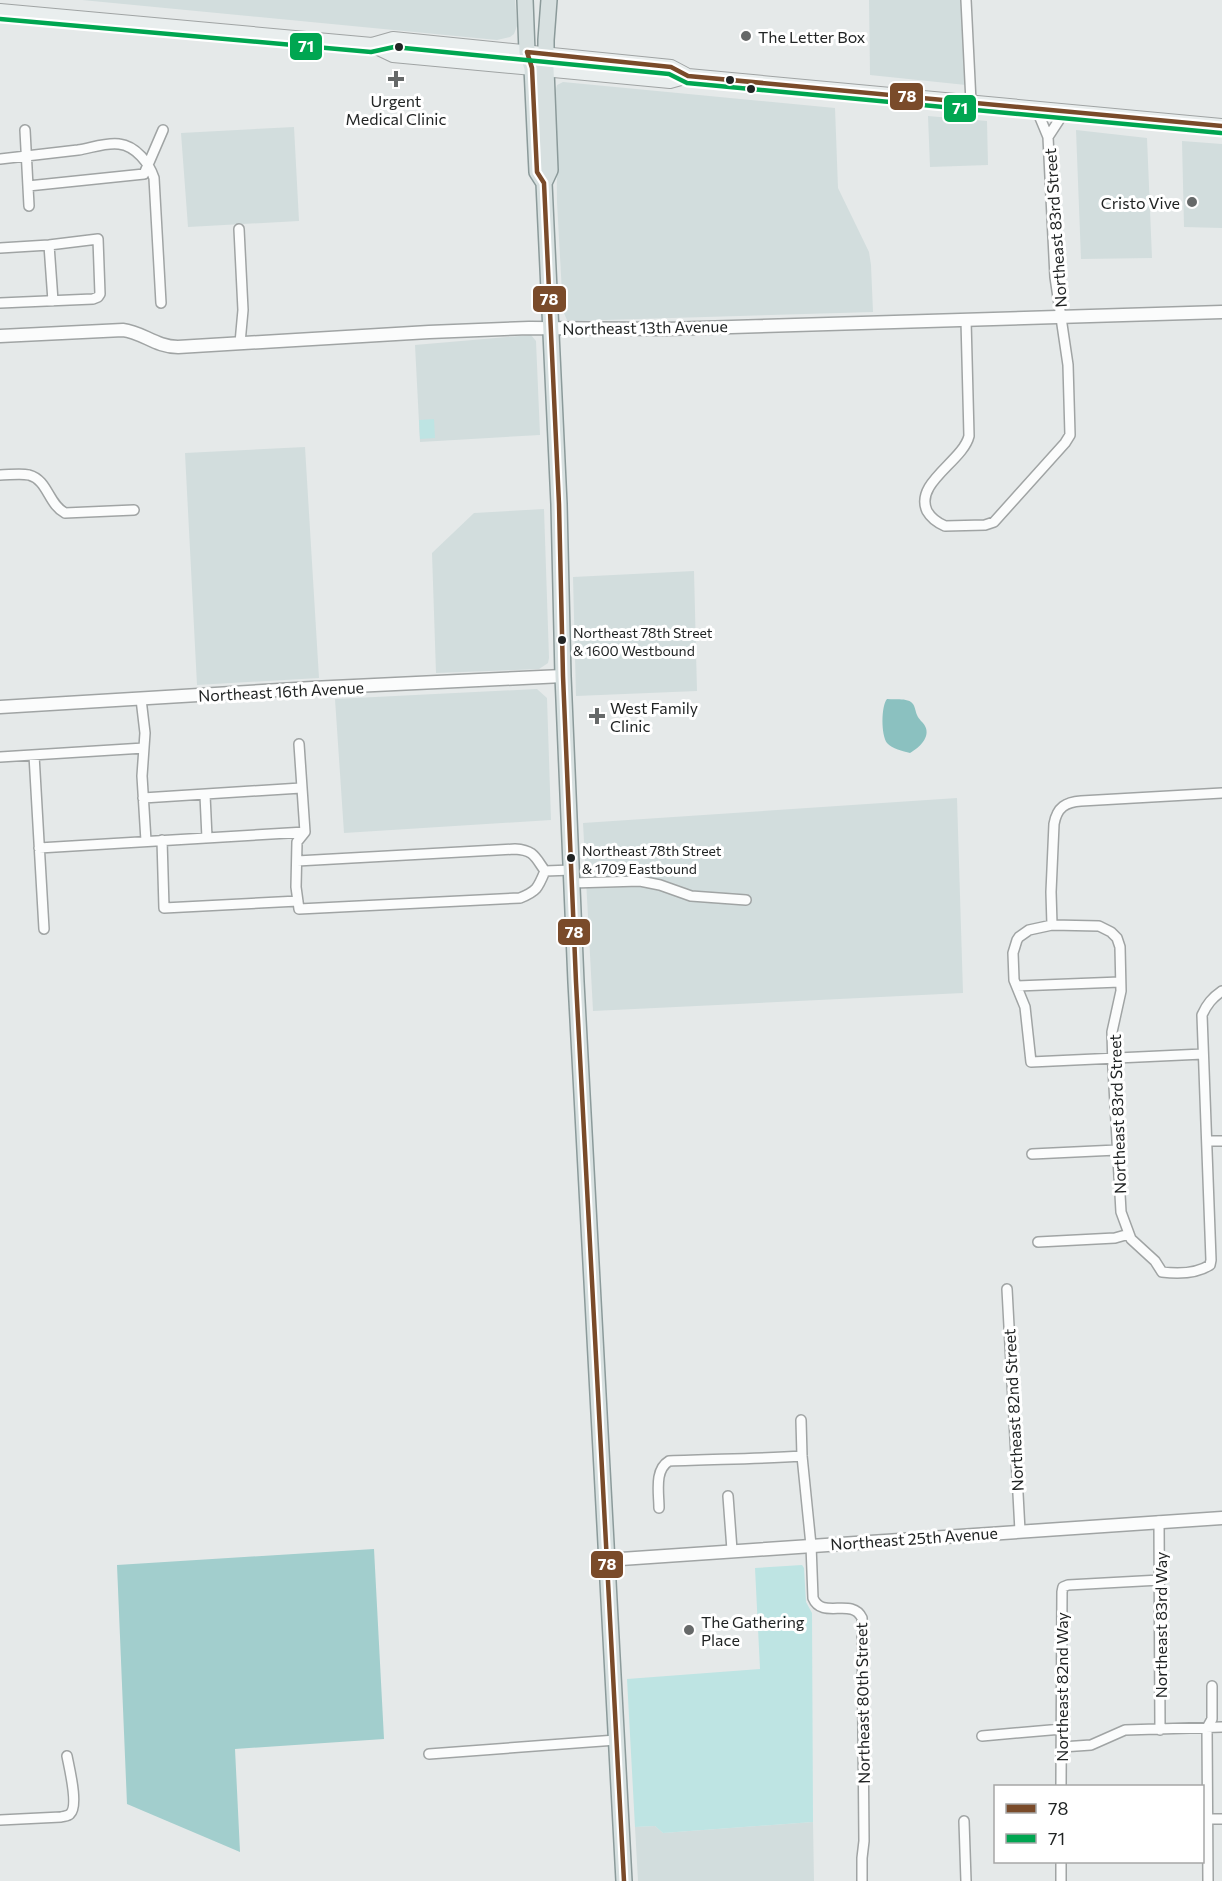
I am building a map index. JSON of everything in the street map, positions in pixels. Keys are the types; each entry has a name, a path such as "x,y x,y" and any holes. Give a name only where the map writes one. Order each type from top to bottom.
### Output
{"main road":[{"path":"525,0 527,52"},
{"path":"549,0 541,64 550,170 544,183 559,504 563,676 624,1881"},
{"path":"0,11 372,45 393,55 541,64 670,81 687,76 1222,126"},
{"path":"372,45 393,39 527,52 541,64"}],"street":[{"path":"966,0 971,102"},
{"name":"Northeast 83rd Street","path":"966,320 969,436 964,448 926,492 927,509 935,520 948,526 991,523 1070,435 1068,367 1055,277 1048,137 1036,108"},
{"name":"Northeast 83rd Street","path":"1048,137 1065,111"},
{"path":"25,130 29,206"},
{"path":"28,186 144,174 164,130"},
{"path":"0,159 80,150 118,143 130,147 142,157 154,178 161,303"},
{"path":"239,229 243,310 240,343"},
{"path":"0,248 98,239 100,294 93,299 0,303"},
{"path":"49,245 53,301"},
{"name":"Northeast 13th Avenue","path":"0,336 123,330 167,347 429,332 666,328 1222,312"},
{"path":"0,475 22,474 35,477 45,487 53,503 65,513 134,510"},
{"name":"Northeast 16th Avenue","path":"0,707 563,676"},
{"path":"141,699 145,733 142,776 146,841"},
{"path":"299,744 305,832 297,842 299,909 520,898 533,893 546,871"},
{"path":"0,757 144,748"},
{"path":"33,755 44,929"},
{"path":"144,798 302,788"},
{"path":"1203,1054 1113,1060 1031,1062 1025,1007 1014,980 1014,953 1019,937 1025,932 1053,926 1051,892 1055,822 1059,810 1071,802 1222,793"},
{"path":"205,795 207,838"},
{"path":"39,848 305,832"},
{"path":"162,840 164,909 298,901"},
{"path":"297,861 527,850 546,871 572,876 640,881 660,885 691,896 746,900"},
{"name":"Northeast 83rd Street","path":"1053,926 1099,926 1117,938 1120,947 1120,999 1113,1032 1120,1207 1135,1245 1147,1253 1162,1272 1170,1274 1199,1271 1210,1265 1208,1141"},
{"path":"1017,986 1120,982"},
{"path":"1222,991 1206,1004 1202,1015 1208,1141 1222,1141"},
{"path":"1032,1154 1117,1150"},
{"path":"1038,1242 1115,1238 1129,1234"},
{"name":"Northeast 82nd Street","path":"1007,1289 1020,1531"},
{"name":"Northeast 80th Street","path":"801,1420 802,1456 812,1545 812,1593 815,1604 822,1608 852,1609 860,1612 862,1618 864,1841 862,1881"},
{"path":"659,1508 659,1472 669,1461 726,1458 747,1460 802,1456"},
{"path":"728,1496 732,1550"},
{"name":"Northeast 25th Avenue","path":"606,1560 1222,1518"},
{"name":"Northeast 83rd Way","path":"1159,1521 1160,1730"},
{"name":"Northeast 82nd Way","path":"1061,1785 1063,1587 1160,1580"},
{"path":"1208,1881 1205,1819 1207,1728 1212,1719 1212,1686"},
{"path":"1062,1747 1091,1745 1125,1730 1222,1727"},
{"path":"982,1736 1062,1729"},
{"path":"429,1754 616,1740"},
{"path":"0,1820 61,1817 72,1813 74,1797 67,1756"},
{"path":"1205,1819 1222,1819"},
{"path":"964,1821 966,1881"},
{"path":"1061,1863 1061,1881"}],"shaded area":[{"path":"82,0 515,0 517,26 510,37 497,40"},
{"path":"869,0 963,0 966,85 870,75"},
{"path":"563,82 835,108 838,188 869,252 873,312 567,320 563,311 557,202 556,89 557,85"},
{"path":"928,116 987,121 988,165 930,167"},
{"path":"294,127 299,221 188,227 181,133"},
{"path":"1076,130 1147,138 1152,258 1081,259"},
{"path":"1182,141 1222,144 1222,228 1184,227"},
{"path":"531,335 536,341 540,435 420,442 415,345"},
{"path":"434,419 435,438 420,439 419,420"},
{"path":"305,447 319,678 197,685 185,453"},
{"path":"544,509 548,663 539,669 436,673 432,553 474,513"},
{"path":"694,571 697,691 576,696 573,577"},
{"path":"537,689 547,698 551,820 344,833 335,699"},
{"path":"887,699 911,702 925,726 925,738 910,753 892,747 885,739 883,714"},
{"path":"957,798 963,993 593,1011 583,823"},
{"path":"374,1549 384,1739 235,1749 240,1852 127,1804 117,1565"},
{"path":"802,1565 806,1602 812,1613 813,1822 663,1833 655,1826 635,1827 627,1679 760,1669 755,1568"},
{"path":"813,1822 814,1881 638,1881 635,1827 655,1826 663,1833"}],"transit line":[{"name":"71","path":"0,19 371,52 394,47 669,74 687,83 1221,133"},
{"name":"78","path":"624,1881 576,982 563,676 559,504 544,183 537,172 532,68 527,52 671,67 688,76 1222,126"}],"place":[{"name":"The Letter Box","path":"746,36"},
{"name":"Urgent Medical Clinic","path":"396,79"},
{"name":"Cristo Vive","path":"1192,202"},
{"name":"Northeast 78th Street & 1600 Westbound","path":"562,640"},
{"name":"West Family Clinic","path":"597,716"},
{"name":"Northeast 78th Street & 1709 Eastbound","path":"571,858"},
{"name":"The Gathering Place","path":"689,1630"}]}
